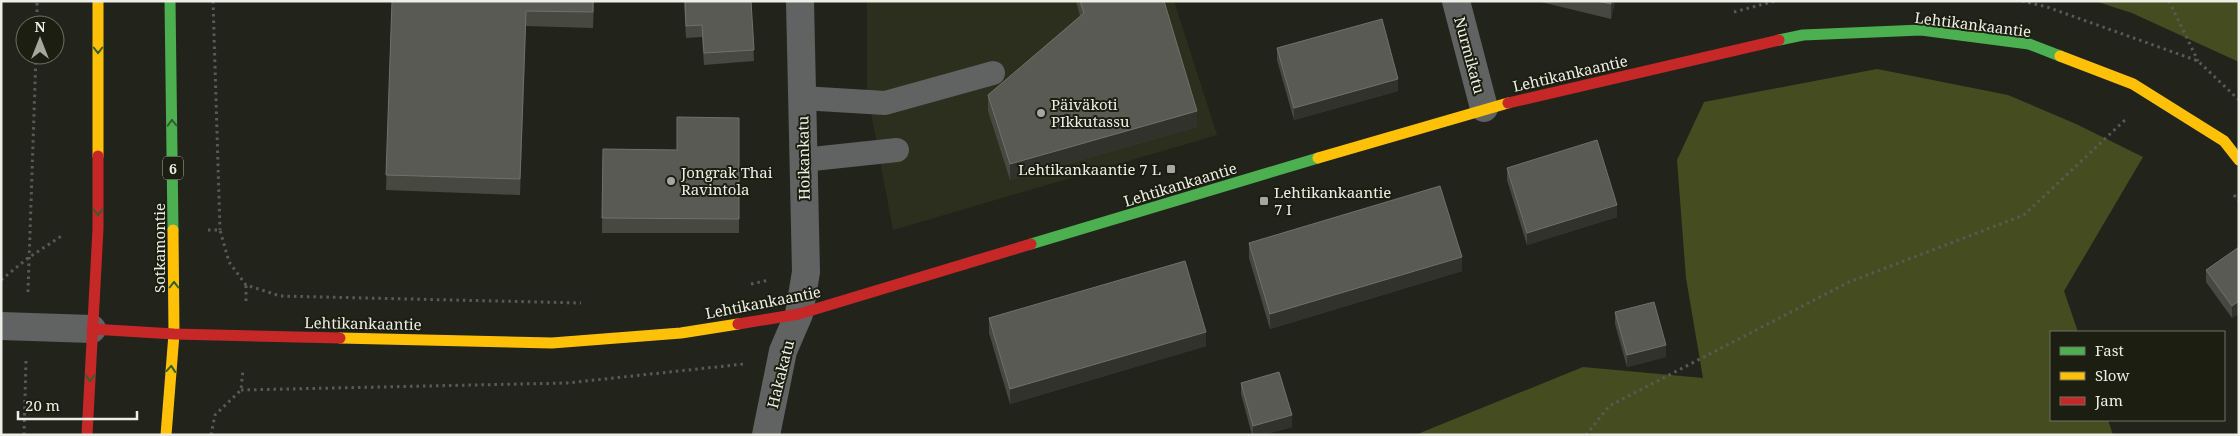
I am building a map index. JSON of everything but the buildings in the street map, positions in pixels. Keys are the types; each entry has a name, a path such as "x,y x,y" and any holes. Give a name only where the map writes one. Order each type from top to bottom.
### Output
{"main road":[{"path":"87,435 98,229 98,1"},
{"name":"Sotkamontie","path":"166,435 174,334 170,1"},
{"name":"Lehtikankaantie","path":"92,330 174,334 552,343 681,333 799,314 1484,108 1803,35 1921,30 2029,44 2133,84 2224,141 2239,160"}],"street":[{"name":"Hoikankatu","path":"799,314 806,272 800,1"},
{"name":"Nurmikatu","path":"1456,1 1484,108"},
{"name":"Hakakatu","path":"766,435 783,351 799,314"},
{"path":"14,327 92,330"}],"lane":[{"path":"802,98 885,103 993,73"},
{"path":"803,160 897,150"}],"path":[{"path":"37,15 38,1"},
{"path":"213,1 220,230 229,262 246,285 280,296 558,304 587,303"},
{"path":"1728,14 1775,1"},
{"path":"2022,1 2047,7 2198,62"},
{"path":"2169,1 2198,62 2239,100"},
{"path":"24,435 14,327 28,258 36,65"},
{"path":"1586,435 1609,406 1849,282 2024,215 2132,114"},
{"path":"2232,192 2239,200"},
{"path":"1,280 28,258 73,229 98,229"},
{"path":"174,229 220,230"},
{"path":"749,284 806,272"},
{"path":"241,390 567,383 746,364 783,351"}],"shaded area":[{"name":"Päiväkoti PIkkutassu","path":"867,1 1174,1 1217,135 893,230 867,91"}],"green space":[{"path":"2095,1 2239,1 2239,62 2132,13"},
{"path":"1877,69 2008,95 2076,124 2143,157 2064,291 2078,331 2050,331 2050,421 2108,421 2113,435 1415,435 1583,367 1703,378 1686,278 1677,160 1704,102"}],"traffic: fast":[{"path":"170,1 173,230"},
{"path":"1779,40 1803,35 1921,30 2029,44 2060,56"},
{"path":"1031,244 1318,158"}],"traffic: slow":[{"path":"98,1 98,156"},
{"path":"2060,56 2133,84 2224,141 2239,160"},
{"path":"1318,158 1508,103"},
{"path":"166,435 174,334 173,230"},
{"path":"340,338 552,343 681,333 738,324"}],"traffic: jam":[{"path":"1508,103 1779,40"},
{"path":"87,435 98,229 98,156"},
{"path":"738,324 799,314 1031,244"},
{"path":"92,329 174,334 340,338"}],"place":[{"name":"Päiväkoti PIkkutassu","path":"1041,113"},
{"name":"Lehtikankaantie 7 L","path":"1171,169"},
{"name":"Jongrak Thai Ravintola","path":"671,181"},
{"name":"Lehtikankaantie 7 I","path":"1264,201"}]}
